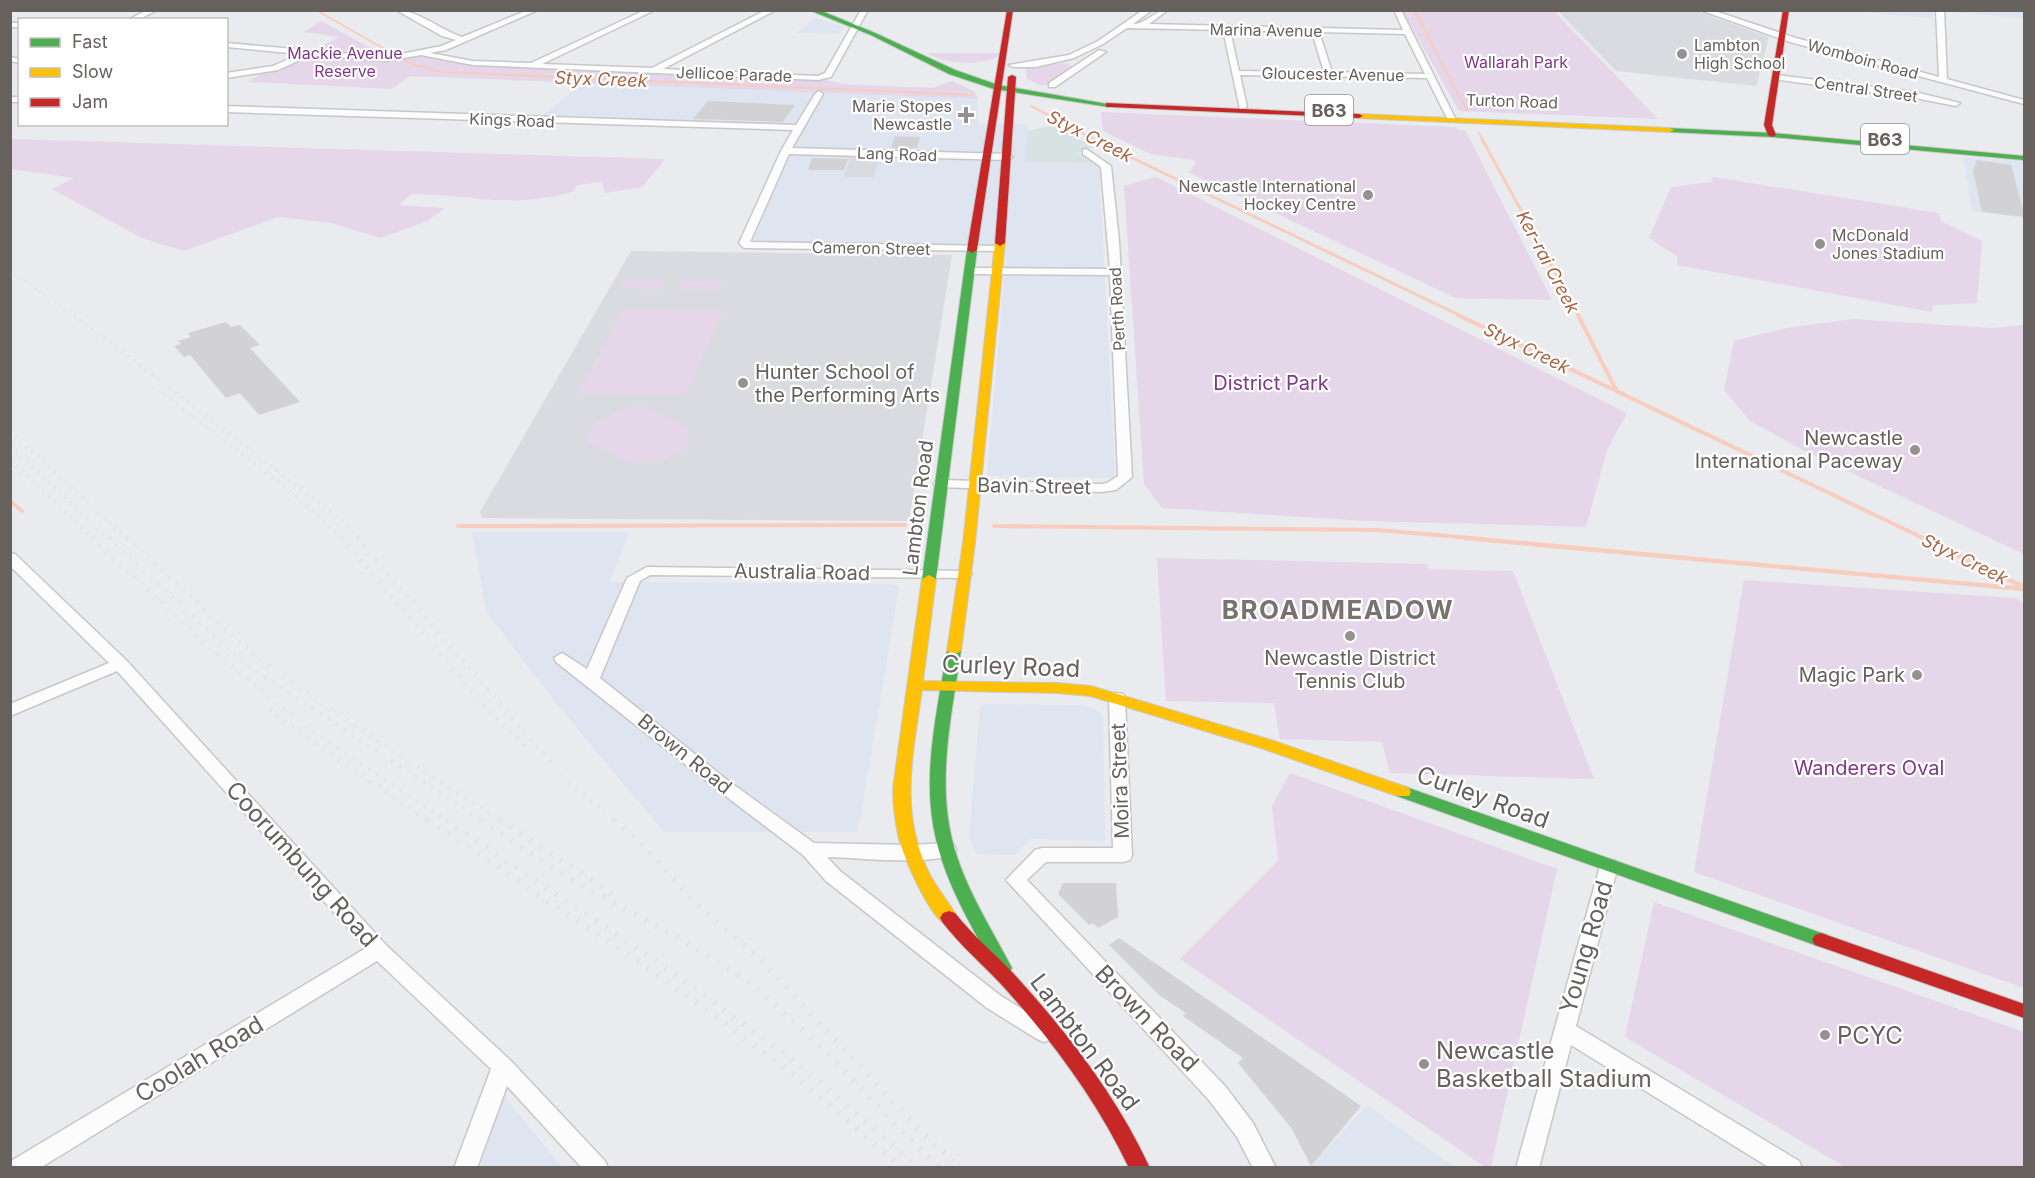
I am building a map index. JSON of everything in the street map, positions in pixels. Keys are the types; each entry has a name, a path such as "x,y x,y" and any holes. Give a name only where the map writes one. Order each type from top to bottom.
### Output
{"main road":[{"name":"B63","path":"812,10 856,26 913,52 1004,86"},
{"name":"Lambton Road","path":"1008,61 1010,10"},
{"name":"Lambton Road","path":"1018,10 1004,86 993,106 985,156 901,788 902,818 911,852 922,876 948,920 1007,978 1065,1046 1105,1098 1140,1167"},
{"path":"1770,132 1786,10"},
{"name":"B63","path":"913,52 979,71 1004,86"},
{"path":"944,62 979,71 996,63 1008,61 1019,70 1022,80 1054,89"},
{"path":"979,71 980,85 993,106"},
{"name":"Lambton Road","path":"1004,86 1011,112 1008,157 975,485 938,788 940,820 947,850 958,880 1007,978"},
{"name":"Turton Road","path":"1004,86 1054,89 1127,101 1770,132 2025,154"},
{"name":"Turton Road","path":"1004,86 1097,103 1158,108 1450,117"},
{"path":"1011,112 1022,103 1037,100 1097,103"},
{"name":"Turton Road","path":"1770,132 2025,158"},
{"name":"Curley Road","path":"914,685 1057,688 1091,691 1117,698 1266,744 2025,1011"}],"street":[{"path":"136,18 154,10"},
{"path":"399,10 445,34 463,40"},
{"path":"228,45 386,59 424,54 535,10"},
{"path":"530,66 652,10"},
{"path":"653,71 773,10"},
{"path":"856,26 865,10"},
{"path":"1066,60 1089,50 1149,10"},
{"path":"1054,89 1083,65 1165,10"},
{"path":"1396,10 1450,117"},
{"name":"Womboin Road","path":"1703,10 1782,37 2025,102"},
{"path":"1940,10 1943,81"},
{"name":"Jellicoe Parade","path":"424,54 463,62 818,78 828,75 856,26"},
{"name":"Marina Avenue","path":"1125,26 1408,32"},
{"path":"1226,29 1243,107"},
{"path":"1315,31 1329,74"},
{"path":"228,76 275,68 308,53"},
{"path":"1008,61 1066,60 1083,65"},
{"name":"Gloucester Avenue","path":"1237,72 1429,76"},
{"name":"Central Street","path":"1776,77 1915,95 1956,103"},
{"path":"786,151 819,94"},
{"name":"Kings Road","path":"228,109 706,127 798,128"},
{"name":"Lang Road","path":"786,151 1008,157"},
{"name":"Cameron Street","path":"786,151 744,243 748,246 999,249"},
{"name":"Perth Road","path":"1086,152 1106,166 1115,272 1125,477"},
{"path":"970,271 1115,272"},
{"name":"Bavin Street","path":"941,484 1101,488 1111,487 1125,477"},
{"name":"Coorumbung Road","path":"10,557 120,664 379,950 503,1067 597,1167"},
{"name":"Australia Road","path":"591,679 631,584 639,574 660,570 965,574"},
{"name":"Brown Road","path":"562,658 810,850 833,876 994,1002 1065,1046"},
{"path":"10,711 120,664"},
{"name":"Moira Street","path":"1015,880 1042,855 1123,855 1117,698"},
{"path":"810,850 911,852 947,850"},
{"name":"Young Road","path":"1527,1167 1609,866"},
{"name":"Brown Road","path":"1015,880 1217,1092 1245,1130 1265,1167"},
{"name":"Coolah Road","path":"19,1167 379,950"},
{"path":"1563,1029 1791,1167"},
{"path":"465,1167 503,1067"}],"shaded area":[{"name":"Lambton High School","path":"1558,11 1696,11 1769,37 1756,86 1616,71"},
{"path":"1855,11 1933,11 1933,19"},
{"path":"1950,11 2024,11 2024,19"},
{"path":"816,18 844,27 839,34 796,33"},
{"path":"583,83 978,99 978,124 1028,124 1025,162 1099,163 1115,478 987,476 1007,246 753,242 800,127 541,117"},
{"path":"1053,125 1094,147 1078,153 1099,163 1025,162 1027,131"},
{"path":"1963,157 2024,161 2024,218 1972,211"},
{"path":"850,158 879,158 874,177 844,177"},
{"name":"Hunter School of the Performing Arts","path":"631,251 952,255 909,521 482,518 480,512"},
{"path":"472,532 630,532 609,582 892,584 899,587 858,832 664,832 559,707 486,611"},
{"path":"985,704 1078,705 1095,708 1103,717 1105,841 1031,839 1015,855 977,854 969,837 980,707"},
{"path":"504,1096 562,1167 480,1167"},
{"path":"1367,1105 1454,1167 1310,1167"}],"green space":[{"name":"Wallarah Park","path":"1403,11 1554,11 1658,119 1459,111"},
{"name":"Mackie Avenue Reserve","path":"321,21 393,60 421,56 458,63 821,79 844,84 932,88 952,81 975,92 978,99 410,76 392,89 248,82 264,72 282,69 310,56 313,50 340,37 304,32"},
{"path":"927,53 999,53 1000,56 973,63 963,63 944,60"},
{"path":"1066,63 1075,67 1042,86 1027,79 1026,67"},
{"name":"Newcastle International Hockey Centre","path":"1101,112 1456,127 1458,130 1465,130 1552,300 1456,298 1188,172 1196,165 1194,160 1151,154 1103,131"},
{"path":"11,139 665,159 642,187 605,193 602,182 577,185 574,191 553,197 533,199 493,200 411,194 399,205 445,208 427,221 381,238 331,223 278,217 184,251 142,238 52,189 74,178 11,169"},
{"name":"District Park","path":"1156,177 1627,413 1607,450 1586,527 1366,521 1162,508 1144,484 1124,186"},
{"name":"McDonald Jones Stadium","path":"1713,177 1939,213 1941,221 1982,241 1977,303 1933,305 1932,312 1677,265 1678,257 1649,238 1671,187 1711,182"},
{"path":"624,280 664,281 660,289 620,288"},
{"path":"682,281 722,282 718,290 678,289"},
{"path":"624,309 723,311 686,395 577,393"},
{"name":"Newcastle International Paceway","path":"1853,319 1992,328 2024,325 2024,554 1805,451 1750,421 1724,390 1734,341 1787,328"},
{"path":"646,407 689,428 688,446 665,459 631,463 587,443 589,426 624,408"},
{"name":"Newcastle District Tennis Club","path":"1157,558 1427,564 1429,569 1513,571 1594,779 1390,773 1382,742 1280,739 1274,703 1166,701"},
{"name":"Wanderers Oval","path":"1744,580 2014,598 2024,603 2024,988 1694,872"},
{"name":"Newcastle Basketball Stadium","path":"1290,773 1557,869 1491,1167 1485,1167 1180,959 1278,861 1272,806"},
{"name":"PCYC","path":"1654,902 2024,1032 2024,1167 1845,1167 1625,1037"}],"building":[{"path":"708,101 795,105 783,122 693,119"},
{"path":"895,136 920,137 917,148 891,148"},
{"path":"812,158 848,159 844,170 808,170"},
{"path":"1977,160 2011,165 2025,217 1982,212 1973,171"},
{"path":"226,322 231,327 240,325 260,345 250,348 300,402 259,415 240,393 226,398 190,355 184,357 174,346 181,344 178,341 191,337 188,333"},
{"path":"1063,883 1116,883 1118,917 1098,928 1093,923 1089,925 1058,894"},
{"path":"1119,938 1361,1106 1311,1166 1292,1129 1238,1063 1243,1058 1183,1016 1186,1013 1160,996 1109,945"}],"waterway":[{"name":"Styx Creek","path":"316,10 411,64 442,72 972,95"},
{"name":"Ker-rai Creek","path":"1414,10 1467,111"},
{"name":"Styx Creek","path":"1031,106 1096,140"},
{"name":"Ker-rai Creek","path":"1479,133 1483,140"},
{"name":"Styx Creek","path":"1093,139 1461,316"},
{"name":"Ker-rai Creek","path":"1482,139 1579,316"},
{"name":"Styx Creek","path":"1458,315 1925,539"},
{"name":"Ker-rai Creek","path":"1578,315 1616,390"},
{"path":"10,501 22,511"},
{"path":"458,526 905,525"},
{"path":"994,526 1378,530 1482,539"},
{"path":"1465,538 2024,589"},
{"name":"Styx Creek","path":"1922,538 2024,587"}],"railway":[{"path":"10,271 76,316"},
{"path":"74,315 333,513 359,539"},
{"path":"159,390 298,498 342,538"},
{"path":"10,431 128,539"},
{"path":"10,446 110,539"},
{"path":"10,461 94,539"},
{"path":"92,538 203,642 301,723 448,822"},
{"path":"109,538 239,659 483,822"},
{"path":"127,538 251,652 288,681 502,822"},
{"path":"342,538 487,710 527,748"},
{"path":"357,538 564,778 616,822"},
{"path":"270,709 293,729 430,822"},
{"path":"428,820 672,985 780,1064 903,1168"},
{"path":"446,820 682,979 788,1056 920,1168"},
{"path":"481,820 562,874 685,942 750,982 828,1053 902,1132 941,1168"},
{"path":"500,820 620,899"},
{"path":"614,820 639,841 699,907 762,961 918,1129 961,1168"}],"traffic: fast":[{"path":"812,10 873,34 952,72 997,87 1109,105"},
{"path":"1670,130 1772,135 2024,158"},
{"path":"929,579 972,250"},
{"path":"954,651 938,780 940,820 957,878 1003,968"},
{"path":"1403,792 1821,940"}],"traffic: slow":[{"path":"1359,116 1670,130"},
{"path":"954,651 969,543 1000,243"},
{"path":"929,579 901,788 902,806 904,824 913,857 920,873 949,918"},
{"path":"914,685 1057,688 1091,691 1266,744 1403,792"}],"traffic: jam":[{"path":"972,250 1010,10"},
{"path":"1772,135 1768,125 1786,10"},
{"path":"1000,243 1012,77"},
{"path":"1109,105 1359,116"},
{"path":"949,918 1006,978 1063,1045 1113,1116 1140,1168"},
{"path":"1821,940 2024,1011"}],"place":[{"name":"Lambton High School","path":"1682,54"},
{"name":"Marie Stopes Newcastle","path":"966,115"},
{"name":"Newcastle International Hockey Centre","path":"1368,195"},
{"name":"McDonald Jones Stadium","path":"1820,244"},
{"name":"Hunter School of the Performing Arts","path":"743,383"},
{"name":"Newcastle International Paceway","path":"1915,450"},
{"name":"Newcastle District Tennis Club","path":"1350,636"},
{"name":"Magic Park","path":"1917,675"},
{"name":"PCYC","path":"1825,1035"},
{"name":"Newcastle Basketball Stadium","path":"1424,1064"}],"district":[{"name":"BROADMEADOW","path":"1338,609"}]}
